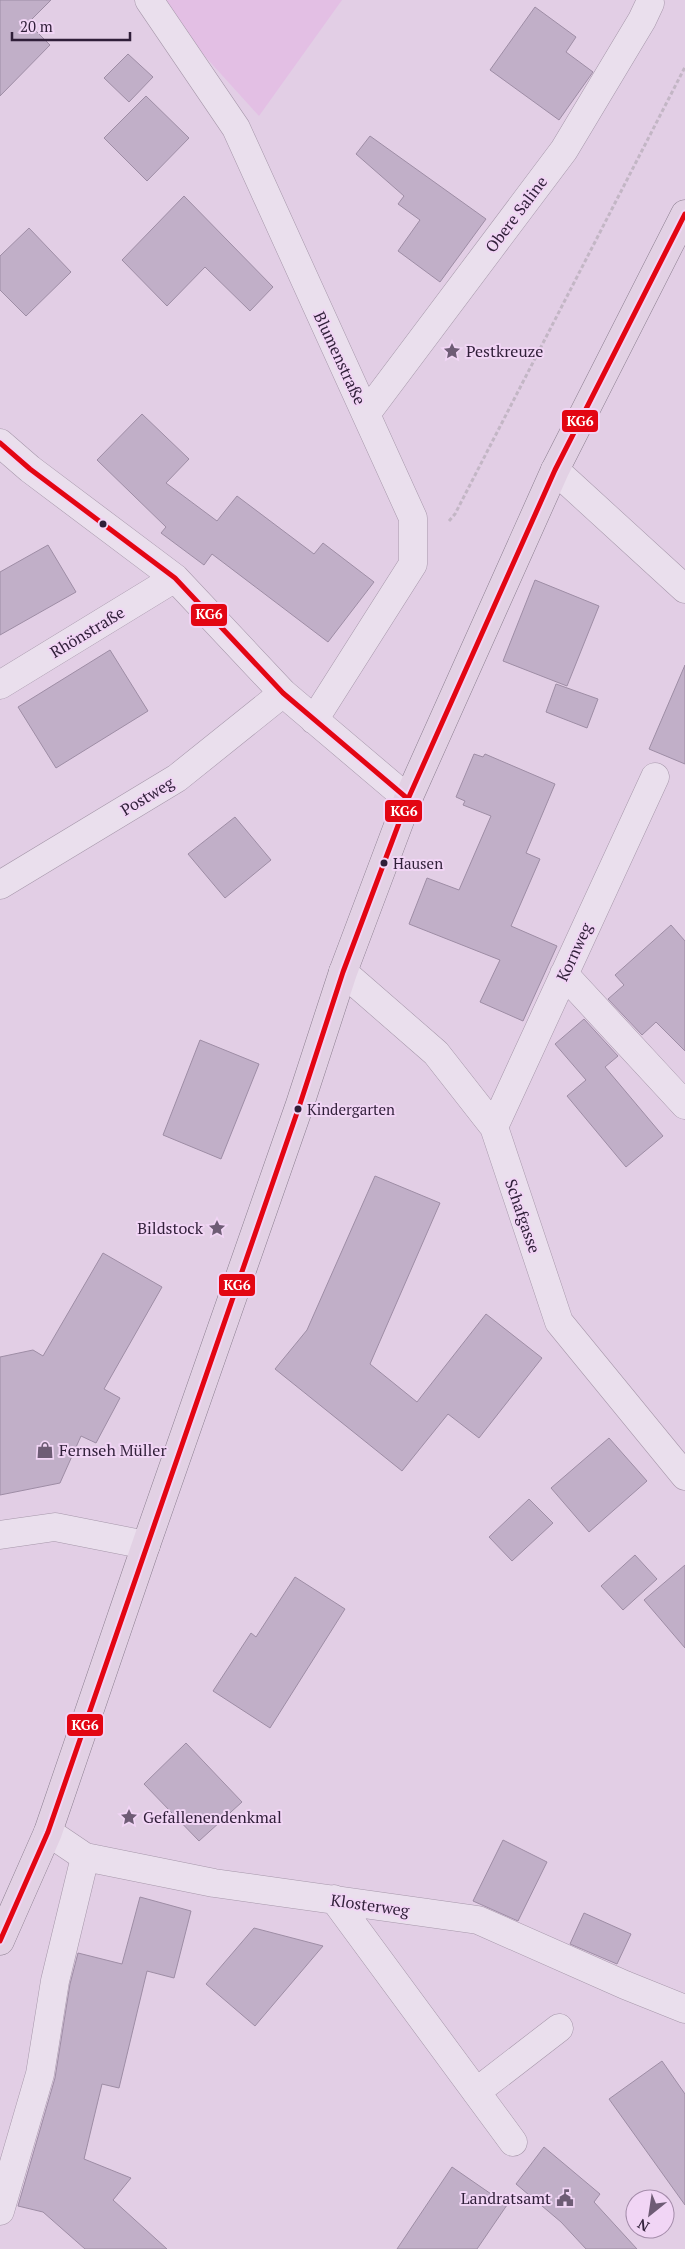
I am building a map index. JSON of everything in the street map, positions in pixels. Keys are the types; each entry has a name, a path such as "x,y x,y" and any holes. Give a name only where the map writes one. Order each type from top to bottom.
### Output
{"main road":[{"path":"0,1941 48,1832 300,1104 343,972 408,799 555,470 685,214"}],"street":[{"name":"Blumenstraße","path":"149,0 236,128 414,518 414,564"},
{"name":"Obere Saline","path":"366,414 564,150 642,20 650,3"},
{"path":"0,443 30,469 175,578 282,693 408,799"},
{"path":"555,470 685,589"},
{"path":"314,720 414,564"},
{"name":"Rhönstraße","path":"0,685 175,578"},
{"name":"Postweg","path":"0,885 177,778 282,693"},
{"name":"Kornweg","path":"494,1127 655,777"},
{"name":"Schafgasse","path":"343,972 436,1053 494,1127 559,1322 685,1476"},
{"path":"564,974 685,1105"},
{"path":"0,1535 55,1527 146,1545"},
{"name":"Klosterweg","path":"48,1832 85,1857 214,1883 478,1920 625,1985 685,2009"},
{"path":"0,2211 40,2074 55,1981 85,1857"},
{"path":"334,1899 513,2142"},
{"path":"476,2092 559,2028"}],"path":[{"path":"414,564 455,514 685,67"}],"shaded area":[{"path":"154,0 342,0 259,116"}],"building":[{"path":"0,0 51,0 28,23 50,45 0,96"},
{"path":"535,7 576,37 566,52 593,72 559,120 490,70"},
{"path":"128,54 153,77 129,102 104,78"},
{"path":"146,96 189,138 147,181 104,138"},
{"path":"370,136 486,219 440,282 398,251 420,220 398,204 404,196 356,154"},
{"path":"184,196 273,287 250,311 205,267 167,306 122,260"},
{"path":"29,228 71,272 26,316 0,290 0,256"},
{"path":"142,414 189,459 166,483 217,521 237,496 314,554 323,543 374,582 328,642 212,554 204,565 161,533 166,527 97,460"},
{"path":"48,545 76,592 0,635 0,572"},
{"path":"535,580 599,606 567,686 503,661"},
{"path":"110,650 148,711 56,768 18,707"},
{"path":"685,665 685,764 649,749"},
{"path":"556,684 598,699 587,728 546,712"},
{"path":"474,754 483,757 485,754 555,784 526,853 540,859 511,926 557,946 523,1021 480,1002 500,960 409,924 427,878 459,890 491,816 463,805 465,801 456,797"},
{"path":"235,817 271,860 225,898 188,854"},
{"path":"671,925 685,941 685,1051 656,1022 642,1035 608,999 624,985 615,975"},
{"path":"584,1019 618,1056 605,1067 663,1136 626,1167 567,1096 586,1080 555,1044"},
{"path":"200,1040 259,1064 221,1159 163,1135"},
{"path":"375,1176 440,1203 370,1364 417,1402 486,1314 542,1358 479,1438 448,1414 402,1471 275,1369 307,1330"},
{"path":"103,1253 162,1287 104,1389 120,1398 96,1443 81,1436 60,1483 0,1495 0,1357 33,1350 43,1356"},
{"path":"609,1438 647,1481 589,1532 551,1488"},
{"path":"529,1499 553,1523 512,1561 489,1537"},
{"path":"635,1555 657,1579 623,1610 601,1586"},
{"path":"685,1565 685,1648 644,1600"},
{"path":"295,1577 345,1609 270,1728 213,1691 251,1633 256,1637"},
{"path":"186,1743 242,1802 199,1841 144,1784"},
{"path":"503,1840 547,1862 518,1921 473,1901"},
{"path":"140,1897 191,1911 174,1978 147,1971 119,2088 102,2084 84,2159 131,2178 113,2200 167,2249 85,2249 43,2212 18,2206 55,2078 70,1984 78,1953 122,1964"},
{"path":"584,1913 631,1934 617,1964 570,1944"},
{"path":"254,1928 323,1946 255,2026 206,1984"},
{"path":"662,2061 685,2094 685,2205 675,2189 609,2099"},
{"name":"Landratsamt","path":"544,2147 600,2194 594,2202 625,2236 625,2239 628,2239 637,2249 586,2249 561,2222 516,2184"},
{"path":"452,2167 507,2205 477,2249 397,2249"}],"transit line":[{"name":"KG6","path":"0,1941 48,1832 300,1104 343,972 408,799 555,470 685,214"},
{"name":"KG6","path":"0,443 30,469 175,578 283,693 408,799"}],"place":[{"name":"Pestkreuze","path":"452,351"},
{"name":"Hausen","path":"384,863"},
{"name":"Kindergarten","path":"298,1109"},
{"name":"Bildstock","path":"217,1228"},
{"name":"Fernseh Müller","path":"45,1450"},
{"name":"Gefallenendenkmal","path":"129,1817"},
{"name":"Landratsamt","path":"565,2198"}]}
